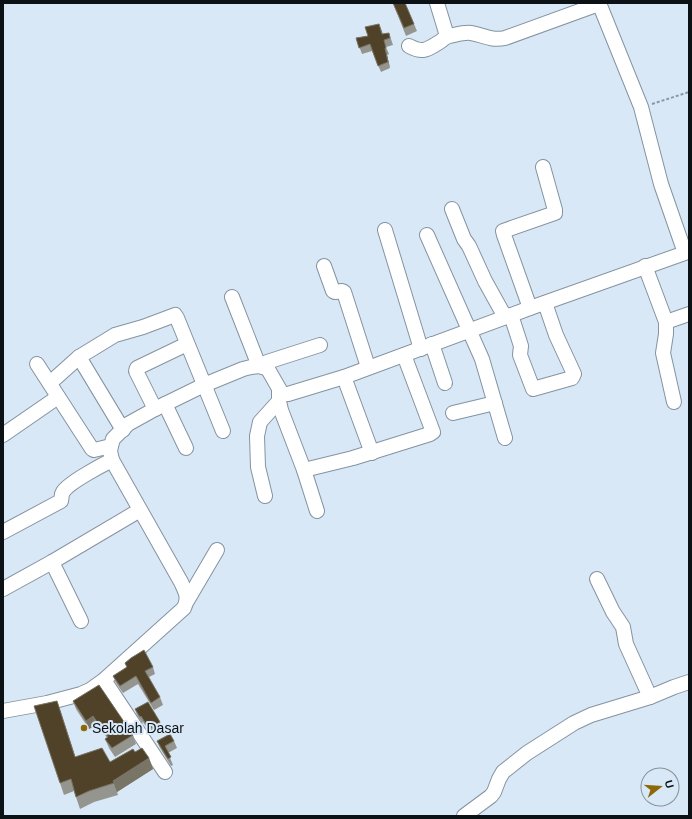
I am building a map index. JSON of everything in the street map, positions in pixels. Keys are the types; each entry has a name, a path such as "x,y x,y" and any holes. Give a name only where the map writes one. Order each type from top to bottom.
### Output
{"street":[{"path":"437,3 447,36"},
{"path":"265,496 258,467 257,436 260,422 279,395 288,394 344,377 368,367 427,347 468,330 687,252 660,184 641,107 599,4 505,38 487,38 469,33 447,36 431,47 423,50 417,50 409,46"},
{"path":"530,308 503,231 555,213 543,166"},
{"path":"452,209 464,239 469,246 485,281 508,316 521,346 520,355 533,389 572,378 574,376 556,335 545,303"},
{"path":"385,230 427,347 445,383"},
{"path":"427,235 482,359 505,438"},
{"path":"324,266 333,291 344,292 368,367"},
{"path":"646,266 666,322 663,353 674,402"},
{"path":"232,297 261,367"},
{"path":"666,322 689,314"},
{"path":"50,383 79,357 114,335 143,327 175,315 223,430"},
{"path":"186,448 136,371 137,368 187,344"},
{"path":"261,367 267,362 320,345"},
{"path":"304,470 372,453 433,432 404,355"},
{"path":"79,357 123,430"},
{"path":"37,364 92,449 94,450 111,446"},
{"path":"187,600 181,582 112,460 111,446 114,437 128,424 160,406 204,385 243,369 261,367 269,371 279,395 281,410 304,470 317,511"},
{"path":"344,377 372,453"},
{"path":"3,435 58,398"},
{"path":"453,414 495,403"},
{"path":"3,532 61,501 62,492 65,488 112,460"},
{"path":"3,589 140,510"},
{"path":"3,711 47,704 81,694 90,690 104,680 184,608 187,600 217,550"},
{"path":"52,562 81,622"},
{"path":"597,579 613,612 623,627 626,644 649,696"},
{"path":"104,680 165,772"},
{"path":"464,816 492,796 503,772 527,753 574,722 689,682"}],"path":[{"path":"641,107 689,92"}],"building":[{"path":"393,3 405,3 414,24 404,28"},
{"path":"379,24 382,34 389,33 390,38 384,40 388,62 378,66 370,44 359,48 356,38 368,36 365,27"},
{"path":"144,650 153,667 145,671 160,697 151,703 136,676 120,686 113,676 127,667 125,663"},
{"path":"99,685 133,735 112,748 105,739 108,737 99,721 97,722 93,716 86,721 73,701"},
{"path":"57,701 75,757 102,748 110,762 133,749 135,752 142,748 149,758 113,781 114,783 76,797 71,779 60,783 34,706"},
{"path":"148,702 160,722 149,729 135,709"},
{"path":"170,734 174,741 165,746 171,757 168,759 157,741"}],"place":[{"name":"Sekolah Dasar","path":"84,728"}]}
